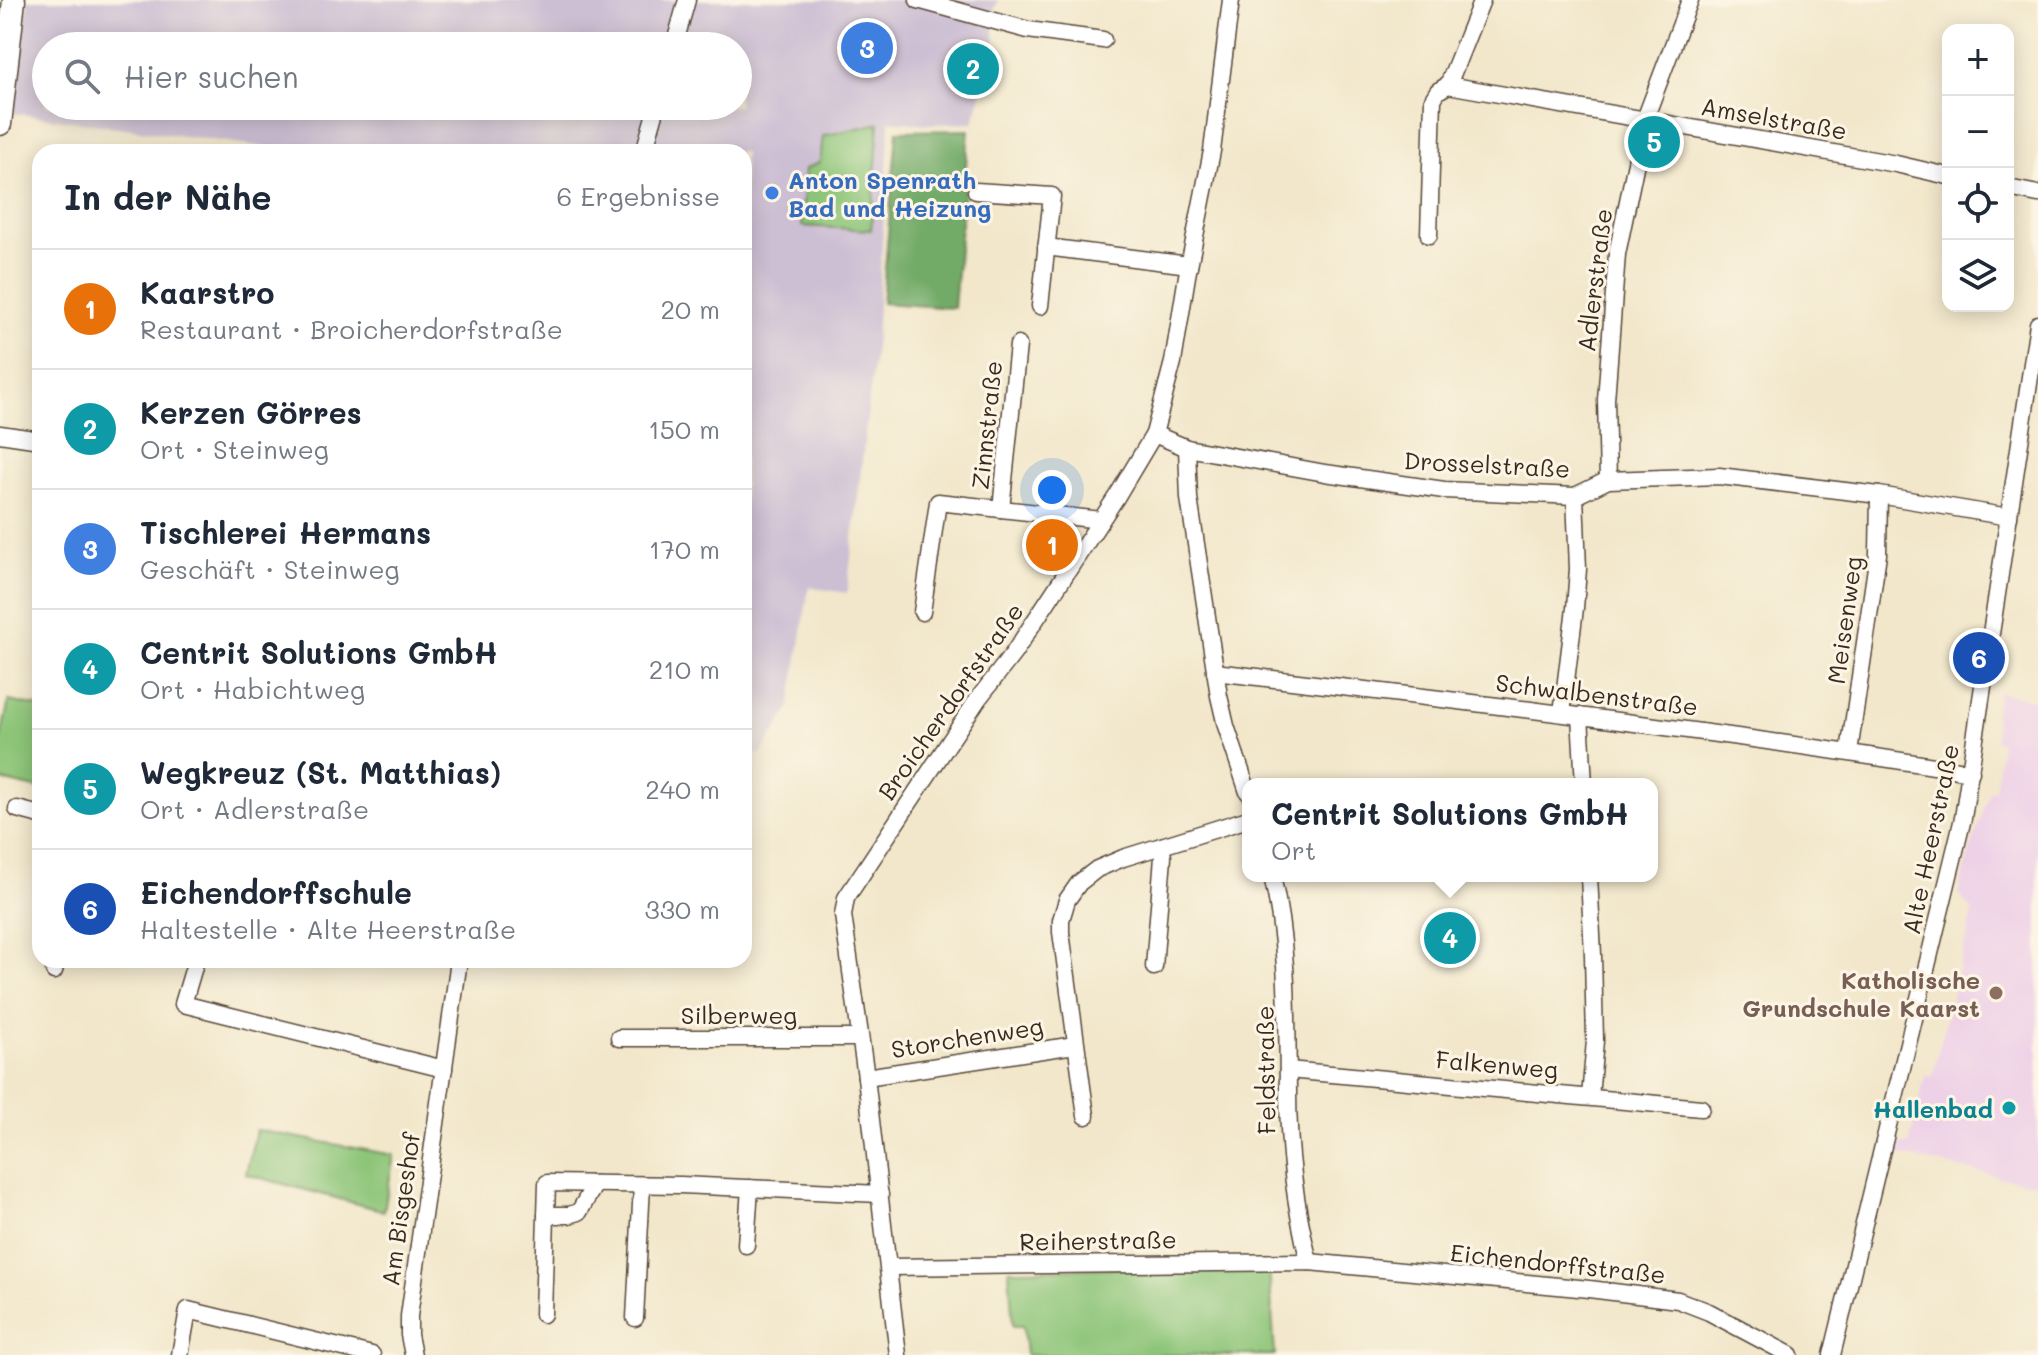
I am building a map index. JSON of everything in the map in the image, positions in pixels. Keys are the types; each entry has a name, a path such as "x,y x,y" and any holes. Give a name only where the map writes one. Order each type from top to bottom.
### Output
{"main road":[{"path":"0,124 14,0"}],"street":[{"path":"678,32 687,0"},
{"path":"918,0 1028,30 1103,40"},
{"name":"Broicherdorfstraße","path":"898,1355 866,1077 843,915 846,898 978,699 1013,654 1154,434 1173,362 1212,151 1231,0"},
{"path":"1429,235 1433,99 1438,91 1448,85 1482,0"},
{"name":"Adlerstraße","path":"1608,480 1606,400 1617,254 1645,119 1690,0"},
{"name":"Amselstraße","path":"1448,85 1942,175"},
{"path":"646,144 653,120"},
{"path":"2014,189 2038,194"},
{"path":"976,191 1052,196 1040,306"},
{"path":"1046,247 1189,265"},
{"name":"Alte Heerstraße","path":"1832,1355 1948,884 1971,772 2009,517 2034,380 2038,324"},
{"name":"Zinnstraße","path":"1001,509 1018,345"},
{"path":"0,434 32,439"},
{"name":"Drosselstraße","path":"1154,434 1187,448 1325,473 1444,490 1575,496 1608,480 1719,476 1879,495 2009,517"},
{"path":"1187,448 1189,498 1215,672 1222,712 1243,778"},
{"name":"Meisenweg","path":"1849,752 1878,554 1879,495"},
{"path":"1562,713 1578,569 1575,496"},
{"name":"Zinnstraße","path":"922,612 938,502 1101,520"},
{"name":"Schwalbenstraße","path":"1215,672 1562,713 1971,772"},
{"path":"1580,716 1584,778"},
{"path":"17,809 32,813"},
{"name":"Storchenweg","path":"1086,1116 1061,932 1063,910 1079,883 1107,864 1242,821"},
{"path":"1154,967 1163,857 1161,846"},
{"name":"Feldstraße","path":"1273,882 1284,949 1288,1010 1288,1119 1295,1191 1309,1262"},
{"path":"1589,882 1595,1041 1590,1097"},
{"path":"194,968 183,1004 444,1069"},
{"name":"Am Bisgeshof","path":"410,1354 409,1316 458,968"},
{"name":"Silberweg","path":"619,1038 860,1038"},
{"name":"Storchenweg","path":"866,1077 1075,1045"},
{"name":"Falkenweg","path":"1288,1070 1701,1108"},
{"path":"543,1314 547,1183 880,1194"},
{"path":"546,1215 574,1215 579,1212 595,1184"},
{"path":"635,1318 642,1185"},
{"path":"746,1245 750,1188"},
{"name":"Reiherstraße","path":"889,1267 1309,1262"},
{"name":"Eichendorffstraße","path":"1309,1262 1678,1300 1709,1312 1790,1355"},
{"path":"180,1355 188,1310 372,1355"}],"shaded area":[{"path":"28,0 998,0 993,14 995,43 973,123 890,121 876,338 847,593 809,587 790,708 761,754 752,755 752,144 243,144 65,120 752,120 752,32 32,32 32,116 13,113"},
{"name":"Katholische Grundschule Kaarst","path":"1998,692 2038,701 2038,1183 1896,1154 1899,1143 1909,1145 1925,1076 1932,1077 1973,911 1958,893 1990,790 1995,791 2001,742 1996,741"}],"green space":[{"path":"879,123 871,230 802,226 805,169 820,162 823,136"},
{"path":"969,130 954,308 882,303 897,131"},
{"path":"9,701 32,705 32,787 0,780 0,741"},
{"path":"256,1130 394,1155 384,1211 246,1174"},
{"path":"1269,1266 1275,1355 1026,1355 1023,1326 1013,1326 1009,1270"}],"place":[{"name":"Tischlerei Hermans","path":"867,48"},
{"name":"Kerzen Görres","path":"973,69"},
{"name":"Wegkreuz (St. Matthias)","path":"1654,142"},
{"name":"Anton Spenrath Bad und Heizung","path":"772,193"},
{"name":"Kaarstro","path":"1052,545"},
{"name":"Eichendorffschule","path":"1979,658"},
{"name":"Centrit Solutions GmbH","path":"1450,938"},
{"name":"Katholische Grundschule Kaarst","path":"1996,993"},
{"name":"Hallenbad","path":"2009,1108"}]}
